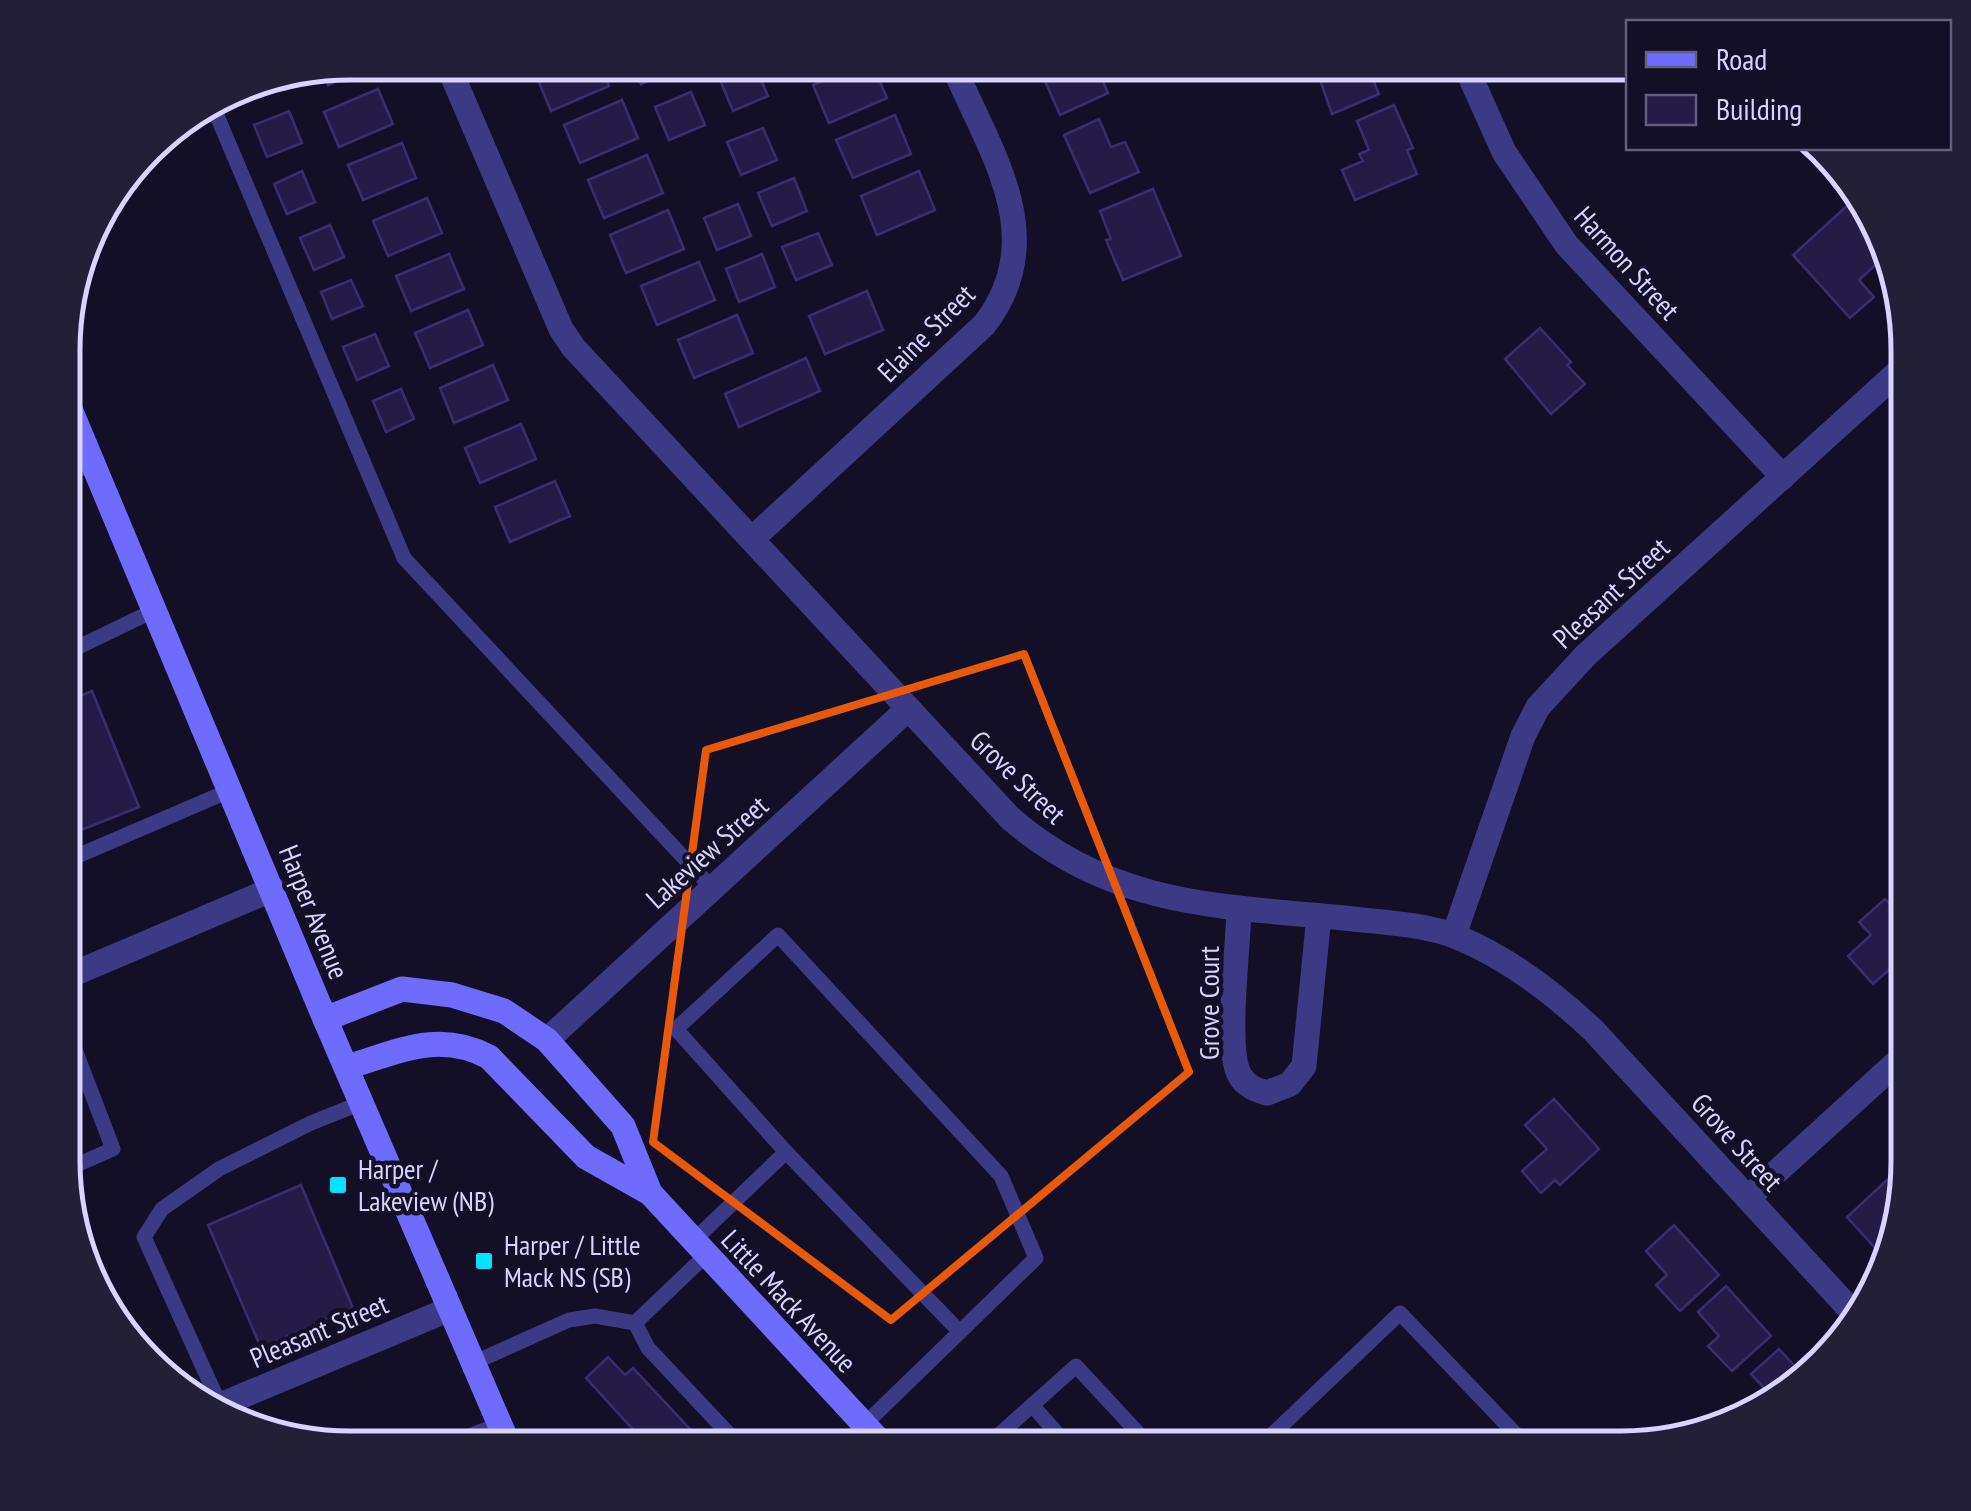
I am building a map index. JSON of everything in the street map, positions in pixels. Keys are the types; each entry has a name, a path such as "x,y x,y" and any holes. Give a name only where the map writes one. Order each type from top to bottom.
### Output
{"main road":[{"name":"Harper Avenue","path":"80,433 325,1019 503,1430"},
{"name":"Little Mack Avenue","path":"325,1019 402,989 481,1002 504,1011 546,1040 623,1126 650,1193"},
{"name":"Little Mack Avenue","path":"346,1068 449,1042 489,1057 586,1157 650,1193 869,1430"}],"street":[{"name":"Grove Street","path":"455,80 561,330 573,347 1010,818 1065,860 1123,887 1240,910 1384,922 1454,935 1560,998 1594,1030 1848,1307"},
{"name":"Elaine Street","path":"752,539 984,324 1005,292 1016,247 1013,208 959,80"},
{"name":"Harmon Street","path":"1472,81 1504,152 1566,244 1783,477"},
{"name":"Pleasant Street","path":"1454,935 1523,736 1538,707 1586,656 1891,378"},
{"path":"80,464 91,459"},
{"name":"Lakeview Street","path":"546,1040 908,709"},
{"path":"81,971 273,889"},
{"name":"Grove Court","path":"1240,910 1236,1069 1248,1085 1266,1093 1290,1084 1304,1066 1319,916"},
{"path":"1748,1198 1890,1068"},
{"name":"Pleasant Street","path":"233,1404 450,1309"}],"lane":[{"path":"217,115 404,558 712,888"},
{"path":"80,646 155,610"},
{"path":"81,855 231,790"},
{"path":"864,1425 960,1332 1036,1258 1000,1176 778,935 676,1029 786,1152 960,1332"},
{"path":"81,1064 114,1148 81,1163"},
{"path":"211,1391 144,1237 162,1210 219,1169 361,1102"},
{"path":"635,1323 786,1152"},
{"path":"1276,1431 1400,1313 1513,1431"},
{"path":"473,1363 568,1320 595,1316 635,1323"},
{"path":"635,1323 648,1348 725,1430"},
{"path":"1004,1431 1076,1366 1136,1431"},
{"path":"1032,1406 1054,1431"},
{"path":"485,1430 500,1424"}],"highlighted area":[{"path":"1024,654 1189,1072 891,1320 653,1142 706,750"}],"building":[{"path":"538,80 607,80 609,86 551,111"},
{"path":"720,80 761,80 768,96 733,111"},
{"path":"824,80 879,80 887,98 829,123 813,85"},
{"path":"1045,81 1103,81 1108,93 1060,115"},
{"path":"1320,81 1373,81 1379,94 1332,114"},
{"path":"378,89 393,124 339,147 324,112"},
{"path":"691,92 705,125 669,140 655,107"},
{"path":"622,100 638,138 580,163 564,125"},
{"path":"1394,105 1413,148 1407,150 1417,174 1355,200 1342,170 1363,161 1359,154 1369,150 1357,121"},
{"path":"289,111 302,143 267,157 254,125"},
{"path":"895,115 911,154 853,178 836,140"},
{"path":"1099,119 1111,147 1125,142 1139,172 1090,193 1064,135"},
{"path":"763,128 777,160 741,175 727,142"},
{"path":"402,143 416,178 363,200 348,165"},
{"path":"647,155 663,193 604,218 588,180"},
{"path":"302,171 315,202 287,214 274,184"},
{"path":"919,171 935,210 877,235 861,196"},
{"path":"794,178 807,211 772,226 758,193"},
{"path":"1153,189 1181,256 1123,280 1106,240 1111,239 1100,211"},
{"path":"427,198 442,233 388,256 373,221"},
{"path":"738,204 751,236 717,250 704,218"},
{"path":"1848,205 1877,263 1859,280 1874,297 1850,318 1793,255"},
{"path":"668,210 684,249 626,273 610,235"},
{"path":"330,225 344,257 314,270 300,238"},
{"path":"818,233 832,265 796,280 782,247"},
{"path":"449,254 464,289 411,311 396,276"},
{"path":"762,254 775,287 739,302 726,269"},
{"path":"699,262 715,300 657,325 641,286"},
{"path":"351,280 363,306 332,319 321,292"},
{"path":"867,291 883,330 825,354 809,316"},
{"path":"468,310 483,345 430,368 415,333"},
{"path":"737,315 753,353 694,378 678,340"},
{"path":"1540,328 1585,384 1551,414 1505,359"},
{"path":"375,334 389,366 357,380 343,347"},
{"path":"806,358 820,391 739,427 725,394"},
{"path":"493,365 508,400 454,423 440,388"},
{"path":"401,389 414,419 386,432 373,401"},
{"path":"521,424 536,459 480,483 465,448"},
{"path":"555,481 570,516 510,542 495,507"},
{"path":"92,691 139,807 81,830 80,696"},
{"path":"1885,899 1890,905 1890,969 1873,984 1848,956 1871,935 1859,922"},
{"path":"1554,1099 1599,1149 1560,1185 1555,1180 1541,1193 1522,1171 1547,1149 1525,1125"},
{"path":"1890,1177 1876,1250 1847,1217"},
{"path":"301,1185 353,1308 261,1348 208,1225"},
{"path":"1674,1225 1719,1275 1680,1311 1656,1285 1667,1275 1646,1251"},
{"path":"1726,1286 1771,1336 1732,1371 1708,1346 1719,1336 1698,1312"},
{"path":"1779,1349 1795,1367 1765,1389 1751,1374"},
{"path":"608,1357 625,1375 633,1368 691,1430 634,1430 586,1378"}],"place":[{"name":"Harper / Lakeview (NB)","path":"338,1185"},
{"name":"Harper / Little Mack NS (SB)","path":"484,1261"}]}
